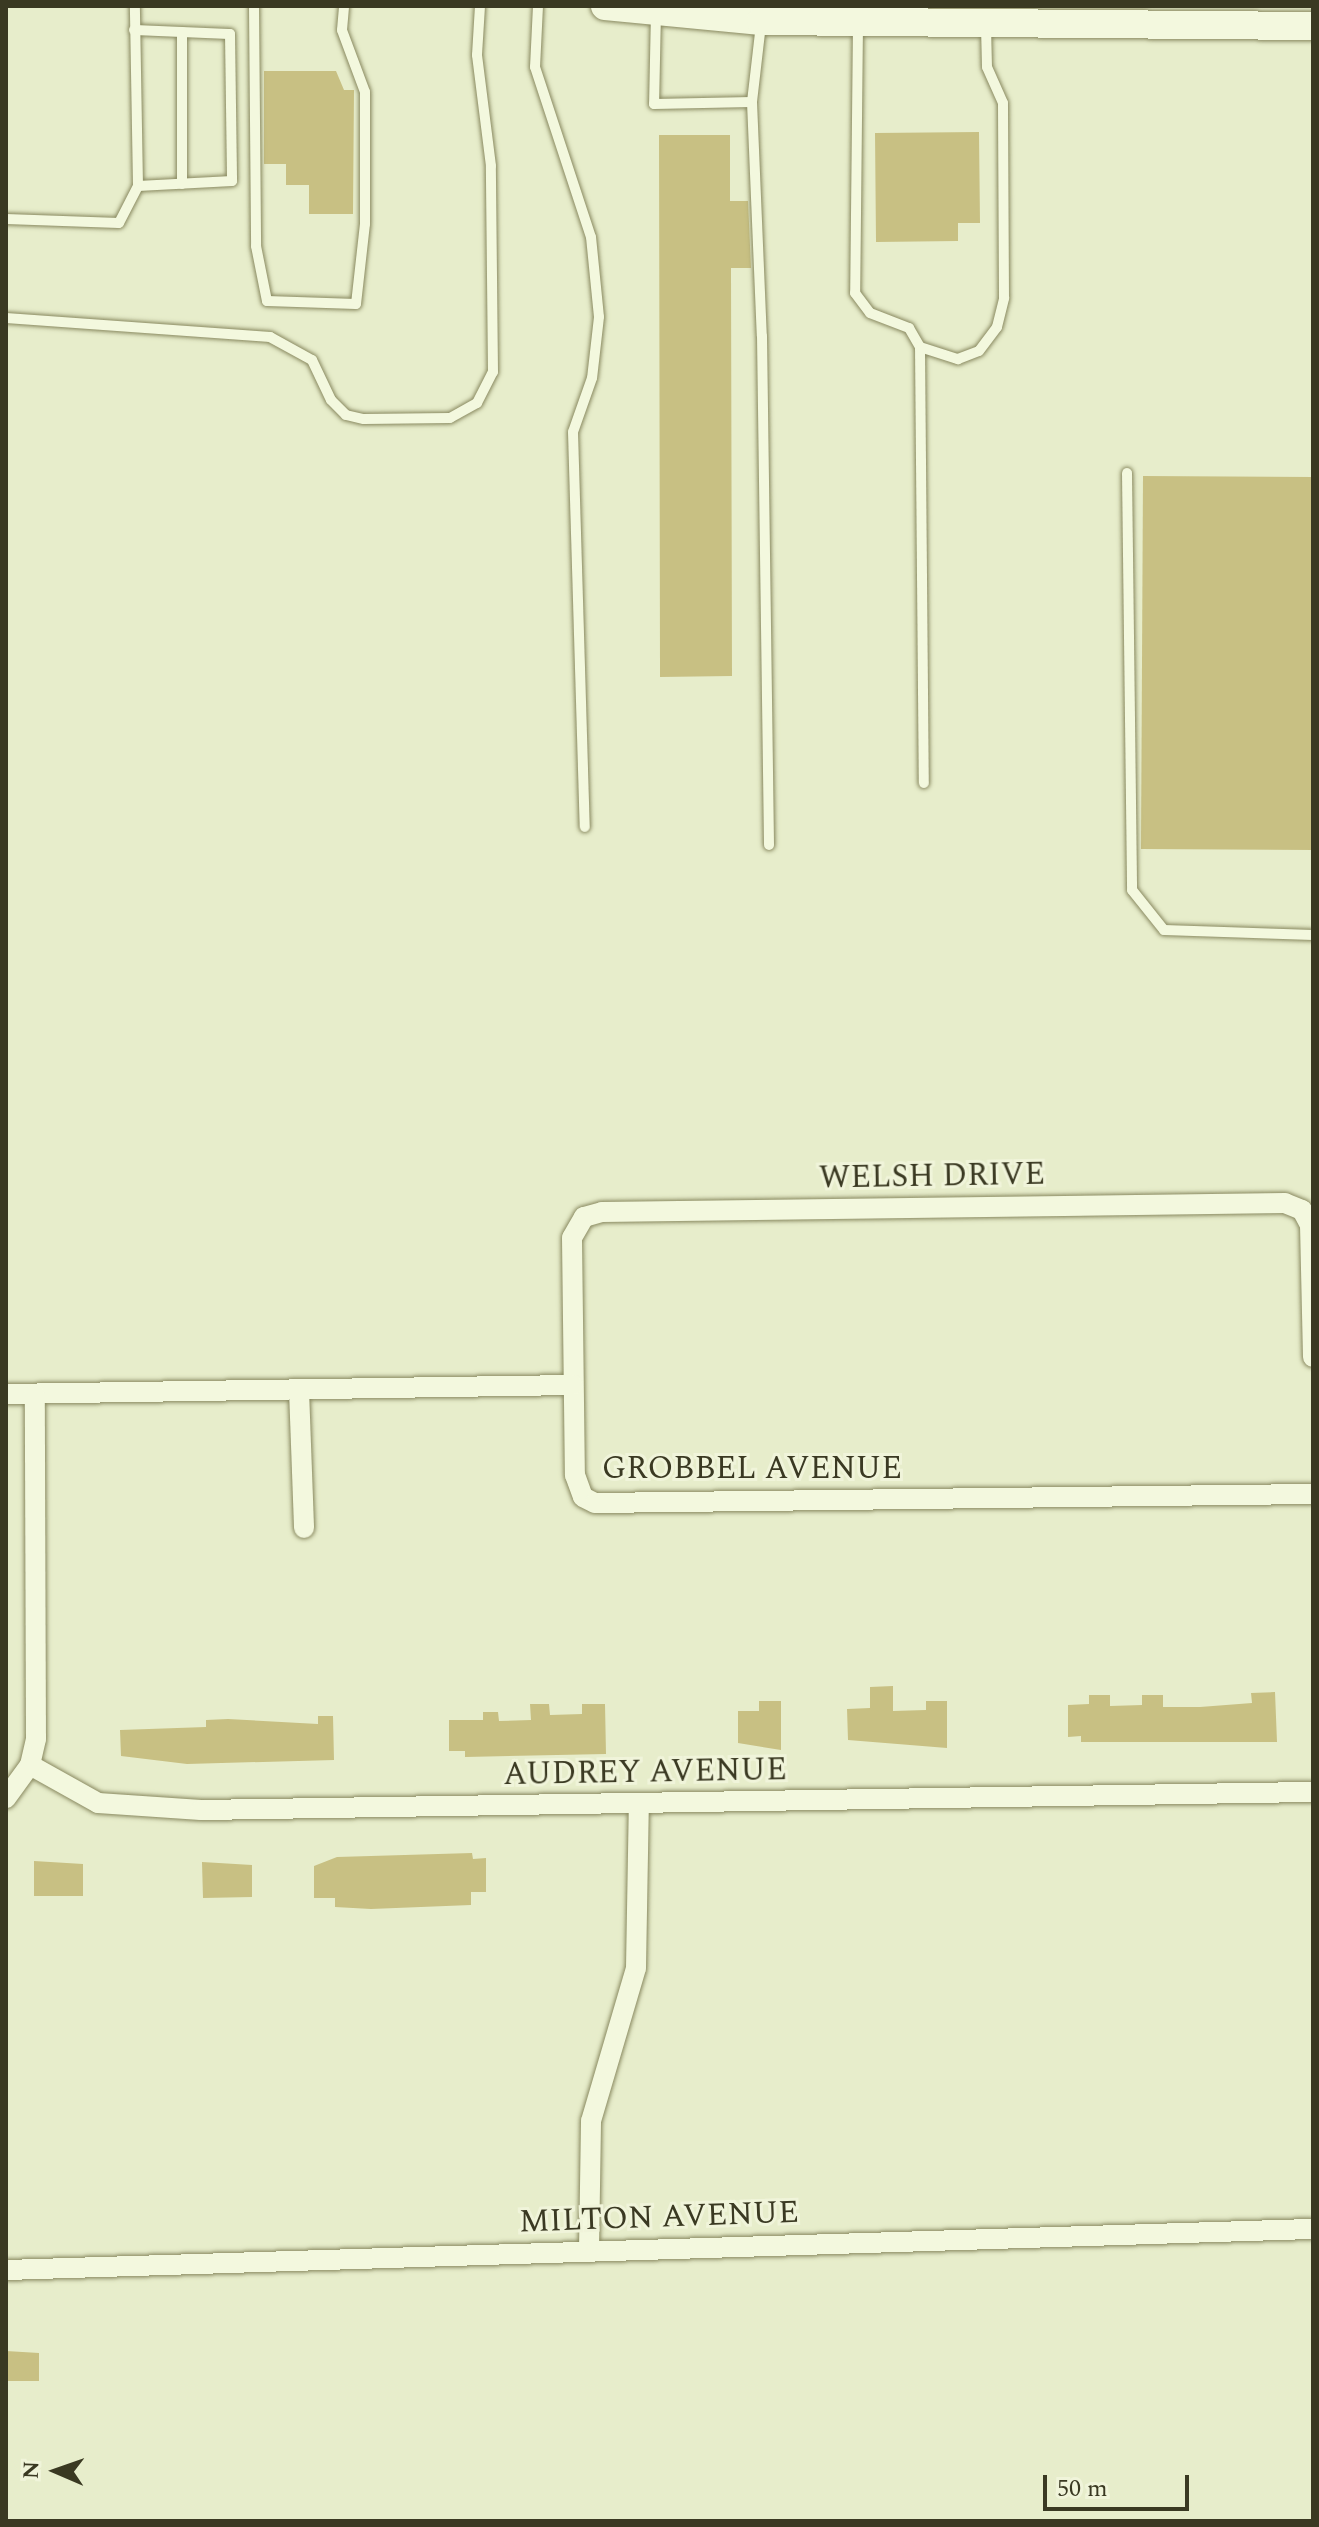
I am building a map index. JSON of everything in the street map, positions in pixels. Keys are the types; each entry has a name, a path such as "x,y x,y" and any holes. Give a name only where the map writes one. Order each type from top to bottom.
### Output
{"main road":[{"path":"605,6 761,21 858,24 1313,26"}],"street":[{"name":"WELSH DRIVE","path":"573,1385 572,1238 584,1217 602,1212 1285,1203 1302,1210 1310,1225 1313,1357"},
{"path":"6,1394 573,1385"},
{"name":"GROBBEL AVENUE","path":"573,1385 576,1482 583,1497 602,1505 1313,1494"},
{"path":"299,1390 304,1528"},
{"path":"6,1798 30,1765 39,1663 35,1394"},
{"name":"AUDREY AVENUE","path":"30,1765 70,1793 132,1808 639,1804 1313,1792"},
{"path":"589,2250 591,2121 636,1968 639,1804"},
{"name":"MILTON AVENUE","path":"6,2270 1313,2229"}],"lane":[{"path":"6,219 119,223 138,186 135,6"},
{"path":"254,6 256,246 267,301 356,304 365,224 365,92 342,30 344,6"},
{"path":"6,318 270,337 312,360 331,400 346,415 364,419 450,418 477,403 493,372 491,166 477,55 480,6"},
{"path":"538,6 535,67 591,237 599,317 592,378 573,432 585,827"},
{"path":"656,11 654,104 752,102"},
{"path":"761,21 752,102 761,273 769,845"},
{"path":"858,24 855,293 870,313 909,328 920,347 924,783"},
{"path":"920,347 958,359 979,351 997,327 1004,298 1003,103 987,67 986,25"},
{"path":"134,30 230,34 232,181 138,186"},
{"path":"182,32 182,184"},
{"path":"1127,473 1132,890 1164,930 1313,935"}],"building":[{"path":"264,71 336,71 344,90 354,90 353,214 309,214 309,185 286,185 286,164 264,164"},
{"path":"979,132 980,223 958,223 958,241 876,242 875,133"},
{"path":"659,135 730,135 730,201 748,201 751,268 731,268 732,676 660,677"},
{"path":"1143,476 1313,477 1313,850 1141,849"},
{"path":"893,1686 893,1711 926,1710 926,1701 947,1701 947,1748 848,1740 847,1709 870,1708 870,1687"},
{"path":"1275,1692 1277,1742 1081,1742 1081,1736 1068,1737 1068,1705 1089,1704 1089,1695 1110,1695 1110,1706 1142,1705 1142,1695 1163,1695 1163,1707 1200,1707 1252,1703 1251,1693"},
{"path":"759,1701 781,1701 781,1750 738,1743 738,1711 759,1711"},
{"path":"530,1704 549,1704 550,1715 582,1714 582,1704 605,1704 606,1754 465,1757 465,1751 449,1751 449,1720 483,1720 483,1712 498,1712 499,1721 531,1720"},
{"path":"318,1716 333,1716 334,1760 187,1764 121,1756 120,1730 206,1727 206,1720 228,1719 318,1724"},
{"path":"472,1853 473,1859 486,1858 486,1892 471,1892 471,1905 371,1909 335,1907 335,1898 314,1898 314,1866 337,1857"},
{"path":"34,1861 83,1864 83,1896 34,1896"},
{"path":"202,1862 252,1865 252,1897 203,1898"},
{"path":"6,2351 39,2353 39,2381 6,2381"}]}
